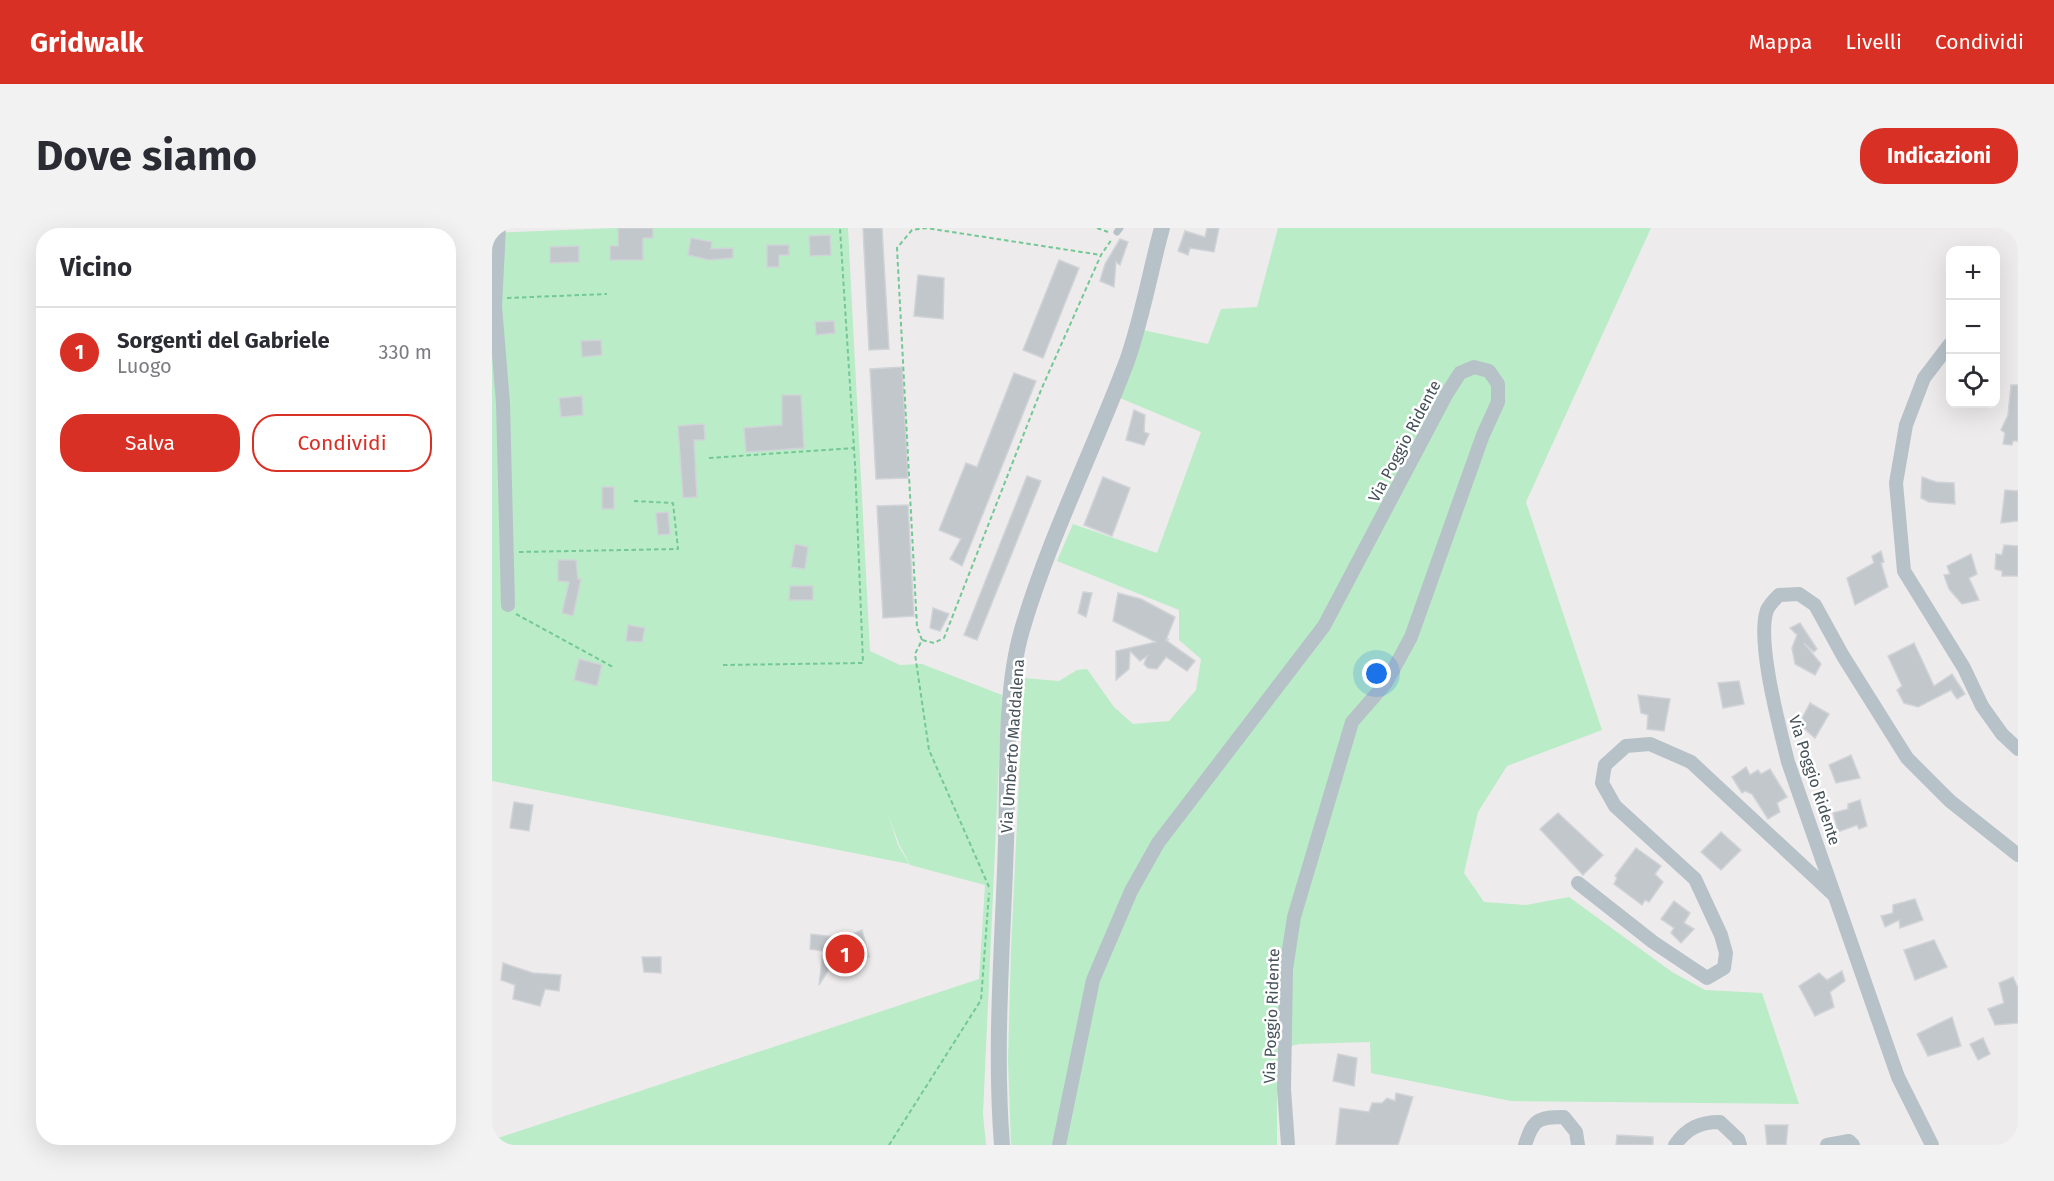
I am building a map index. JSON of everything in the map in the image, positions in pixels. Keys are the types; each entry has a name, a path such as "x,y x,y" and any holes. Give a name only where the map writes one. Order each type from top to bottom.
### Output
{"street":[{"path":"492,229 499,228 496,367 508,552 508,605"},
{"name":"Via Umberto Maddalena","path":"1002,1145 999,1110 1002,968 1009,734 1016,662 1022,631 1054,541 1128,358 1162,228"},
{"path":"1946,349 1924,378 1905,425 1896,483 1905,571 1964,668 1982,706 2002,734 2018,749"},
{"name":"Via Poggio Ridente","path":"1059,1145 1093,980 1131,891 1158,843 1324,626 1446,395 1460,373 1474,367 1489,371 1498,384 1498,402 1411,637 1386,683 1352,722 1294,917 1286,969 1284,1089 1288,1145"},
{"name":"Via Poggio Ridente","path":"1932,1145 1898,1077 1788,762 1769,670 1765,633 1767,610 1779,596 1785,593 1799,594 1815,605 1884,724 1924,778 2018,855"},
{"path":"1578,883 1653,942 1707,978 1724,968 1726,953 1721,934 1695,879 1615,806 1602,783 1605,765 1626,746 1650,744 1692,762 1837,898"},
{"path":"1525,1145 1531,1127 1543,1117 1564,1117 1576,1132 1578,1145"},
{"path":"1675,1145 1681,1136 1702,1122 1720,1122 1738,1138 1740,1145"},
{"path":"1827,1145 1849,1141 1853,1145"}],"path":[{"path":"723,665 863,663 854,448 840,228"},
{"path":"889,1145 981,1000 989,886 928,750 915,654 922,640 917,627 897,248 912,230 926,228 1101,255"},
{"path":"922,640 934,643 944,638 1041,390 1101,255 1118,230"},
{"path":"496,298 607,294"},
{"path":"709,458 854,448"},
{"path":"508,552 678,549 673,503 634,501"},
{"path":"508,605 514,613 613,667"}],"green space":[{"path":"616,228 848,228 870,651 900,665 922,664 1002,695 983,1114 986,1145 492,1145 492,1140 979,979 985,885 910,865 888,814 898,845 909,864 492,781 492,233"},
{"path":"1278,228 1651,228 1526,502 1602,730 1507,766 1478,812 1464,873 1484,902 1526,905 1569,897 1672,972 1705,990 1762,993 1799,1104 1511,1101 1371,1073 1370,1042 1300,1044 1277,1049 1277,1145 1011,1145 1008,1061 1011,948 1024,678 1059,681 1077,670 1087,669 1114,707 1133,724 1169,721 1196,690 1201,659 1179,640 1179,610 1057,561 1073,524 1157,553 1201,432 1120,398 1143,330 1208,344 1221,309 1257,307"}],"building":[{"path":"618,228 653,228 653,238 643,238 643,260 610,260 610,246 618,246"},
{"path":"863,228 882,228 889,349 869,350"},
{"path":"1207,228 1219,228 1214,252 1190,248 1188,255 1178,251 1185,231 1205,237"},
{"path":"830,235 831,255 810,256 809,236"},
{"path":"691,238 712,242 711,249 733,248 733,258 709,260 688,255"},
{"path":"1120,239 1128,242 1120,265 1116,262 1114,287 1100,281 1105,264"},
{"path":"767,245 789,245 789,255 779,255 779,267 767,267"},
{"path":"579,246 579,262 550,263 550,247"},
{"path":"1059,260 1079,268 1043,358 1023,350"},
{"path":"918,275 944,278 943,319 914,316"},
{"path":"834,321 835,333 816,335 815,322"},
{"path":"601,340 602,355 582,357 581,341"},
{"path":"902,367 908,478 876,479 870,369"},
{"path":"1014,373 1036,381 962,566 950,559 961,539 939,530 966,463 977,467"},
{"path":"2011,385 2018,385 2018,441 2013,441 2012,445 2003,444 2005,433 2001,430 2008,415"},
{"path":"782,395 801,395 804,448 746,452 744,428 782,425"},
{"path":"582,396 583,415 561,417 559,398"},
{"path":"1134,410 1145,415 1144,432 1149,434 1144,445 1126,440"},
{"path":"704,424 705,440 694,440 697,497 683,498 678,426"},
{"path":"1027,476 1041,481 977,640 964,635"},
{"path":"1103,477 1130,488 1112,536 1084,525"},
{"path":"1922,477 1936,482 1954,483 1955,504 1929,502 1921,498"},
{"path":"602,487 614,487 614,509 602,509"},
{"path":"2005,490 2018,491 2018,521 2001,523"},
{"path":"908,505 914,616 883,618 877,506"},
{"path":"668,512 670,534 658,535 656,513"},
{"path":"795,544 808,547 805,569 791,567"},
{"path":"2004,545 2018,546 2018,576 2002,576 2002,571 1995,569 1996,554 2002,555"},
{"path":"1881,551 1884,562 1881,563 1888,587 1855,605 1847,578 1874,563 1872,556"},
{"path":"1971,554 1977,574 1969,578 1979,600 1962,604 1949,589 1944,575 1950,574 1947,566"},
{"path":"558,560 576,560 578,579 581,579 573,616 562,613 569,582 558,581"},
{"path":"790,586 813,586 813,600 789,600"},
{"path":"1083,592 1092,593 1086,617 1078,613"},
{"path":"1118,593 1141,599 1175,617 1166,640 1169,639 1167,641 1195,661 1187,671 1166,657 1157,669 1148,668 1144,664 1147,656 1140,661 1130,651 1129,669 1116,680 1116,651 1156,642 1113,621"},
{"path":"933,608 949,614 940,631 930,628"},
{"path":"1800,623 1817,649 1814,652 1804,643 1821,664 1815,675 1795,664 1792,648 1797,635 1790,628"},
{"path":"628,625 645,628 642,642 626,641"},
{"path":"1914,643 1934,686 1952,674 1965,694 1957,699 1951,690 1918,707 1904,703 1897,690 1902,686 1888,656"},
{"path":"579,659 602,665 597,686 574,680"},
{"path":"1739,681 1744,704 1723,708 1718,683"},
{"path":"1638,695 1670,699 1664,731 1647,729 1648,715 1641,713"},
{"path":"1810,703 1829,714 1815,738 1799,724"},
{"path":"1851,755 1860,778 1836,783 1829,765"},
{"path":"1746,767 1750,775 1758,770 1761,774 1770,769 1787,797 1777,803 1780,812 1768,819 1752,794 1745,791 1742,793 1732,777"},
{"path":"1860,800 1867,826 1859,829 1857,825 1838,832 1833,813 1848,809 1848,804"},
{"path":"514,802 533,805 529,831 510,828"},
{"path":"1558,813 1603,855 1583,875 1540,829"},
{"path":"1721,832 1741,850 1721,870 1701,852"},
{"path":"1636,848 1661,866 1655,874 1663,882 1649,902 1645,900 1642,905 1614,884 1617,878 1615,876"},
{"path":"1915,899 1923,920 1900,928 1899,920 1885,927 1881,916 1893,913 1893,905"},
{"path":"1674,901 1690,913 1684,923 1694,929 1681,943 1671,933 1674,928 1661,919"},
{"path":"862,930 869,957 835,960 819,985 823,951 810,949 811,934 843,938"},
{"path":"1934,940 1947,967 1915,980 1904,950"},
{"path":"642,957 661,957 661,973 644,972"},
{"path":"503,963 533,973 561,975 559,991 545,989 540,1006 513,999 515,985 501,980"},
{"path":"1842,971 1845,981 1830,992 1834,1007 1815,1016 1799,986 1819,973 1827,980"},
{"path":"2013,977 2018,988 2018,1023 1995,1025 1988,1009 2004,1003 1999,983"},
{"path":"1952,1017 1961,1046 1928,1056 1917,1034"},
{"path":"1983,1038 1990,1054 1978,1060 1970,1044"},
{"path":"1338,1054 1357,1058 1354,1086 1333,1081"},
{"path":"1396,1093 1413,1097 1398,1145 1336,1145 1340,1108 1369,1112 1372,1103 1382,1103 1387,1098 1395,1101"},
{"path":"1765,1125 1788,1125 1786,1145 1767,1145"},
{"path":"1617,1135 1653,1137 1653,1145 1616,1145"}],"place":[{"name":"Sorgenti del Gabriele","path":"845,954"}]}
